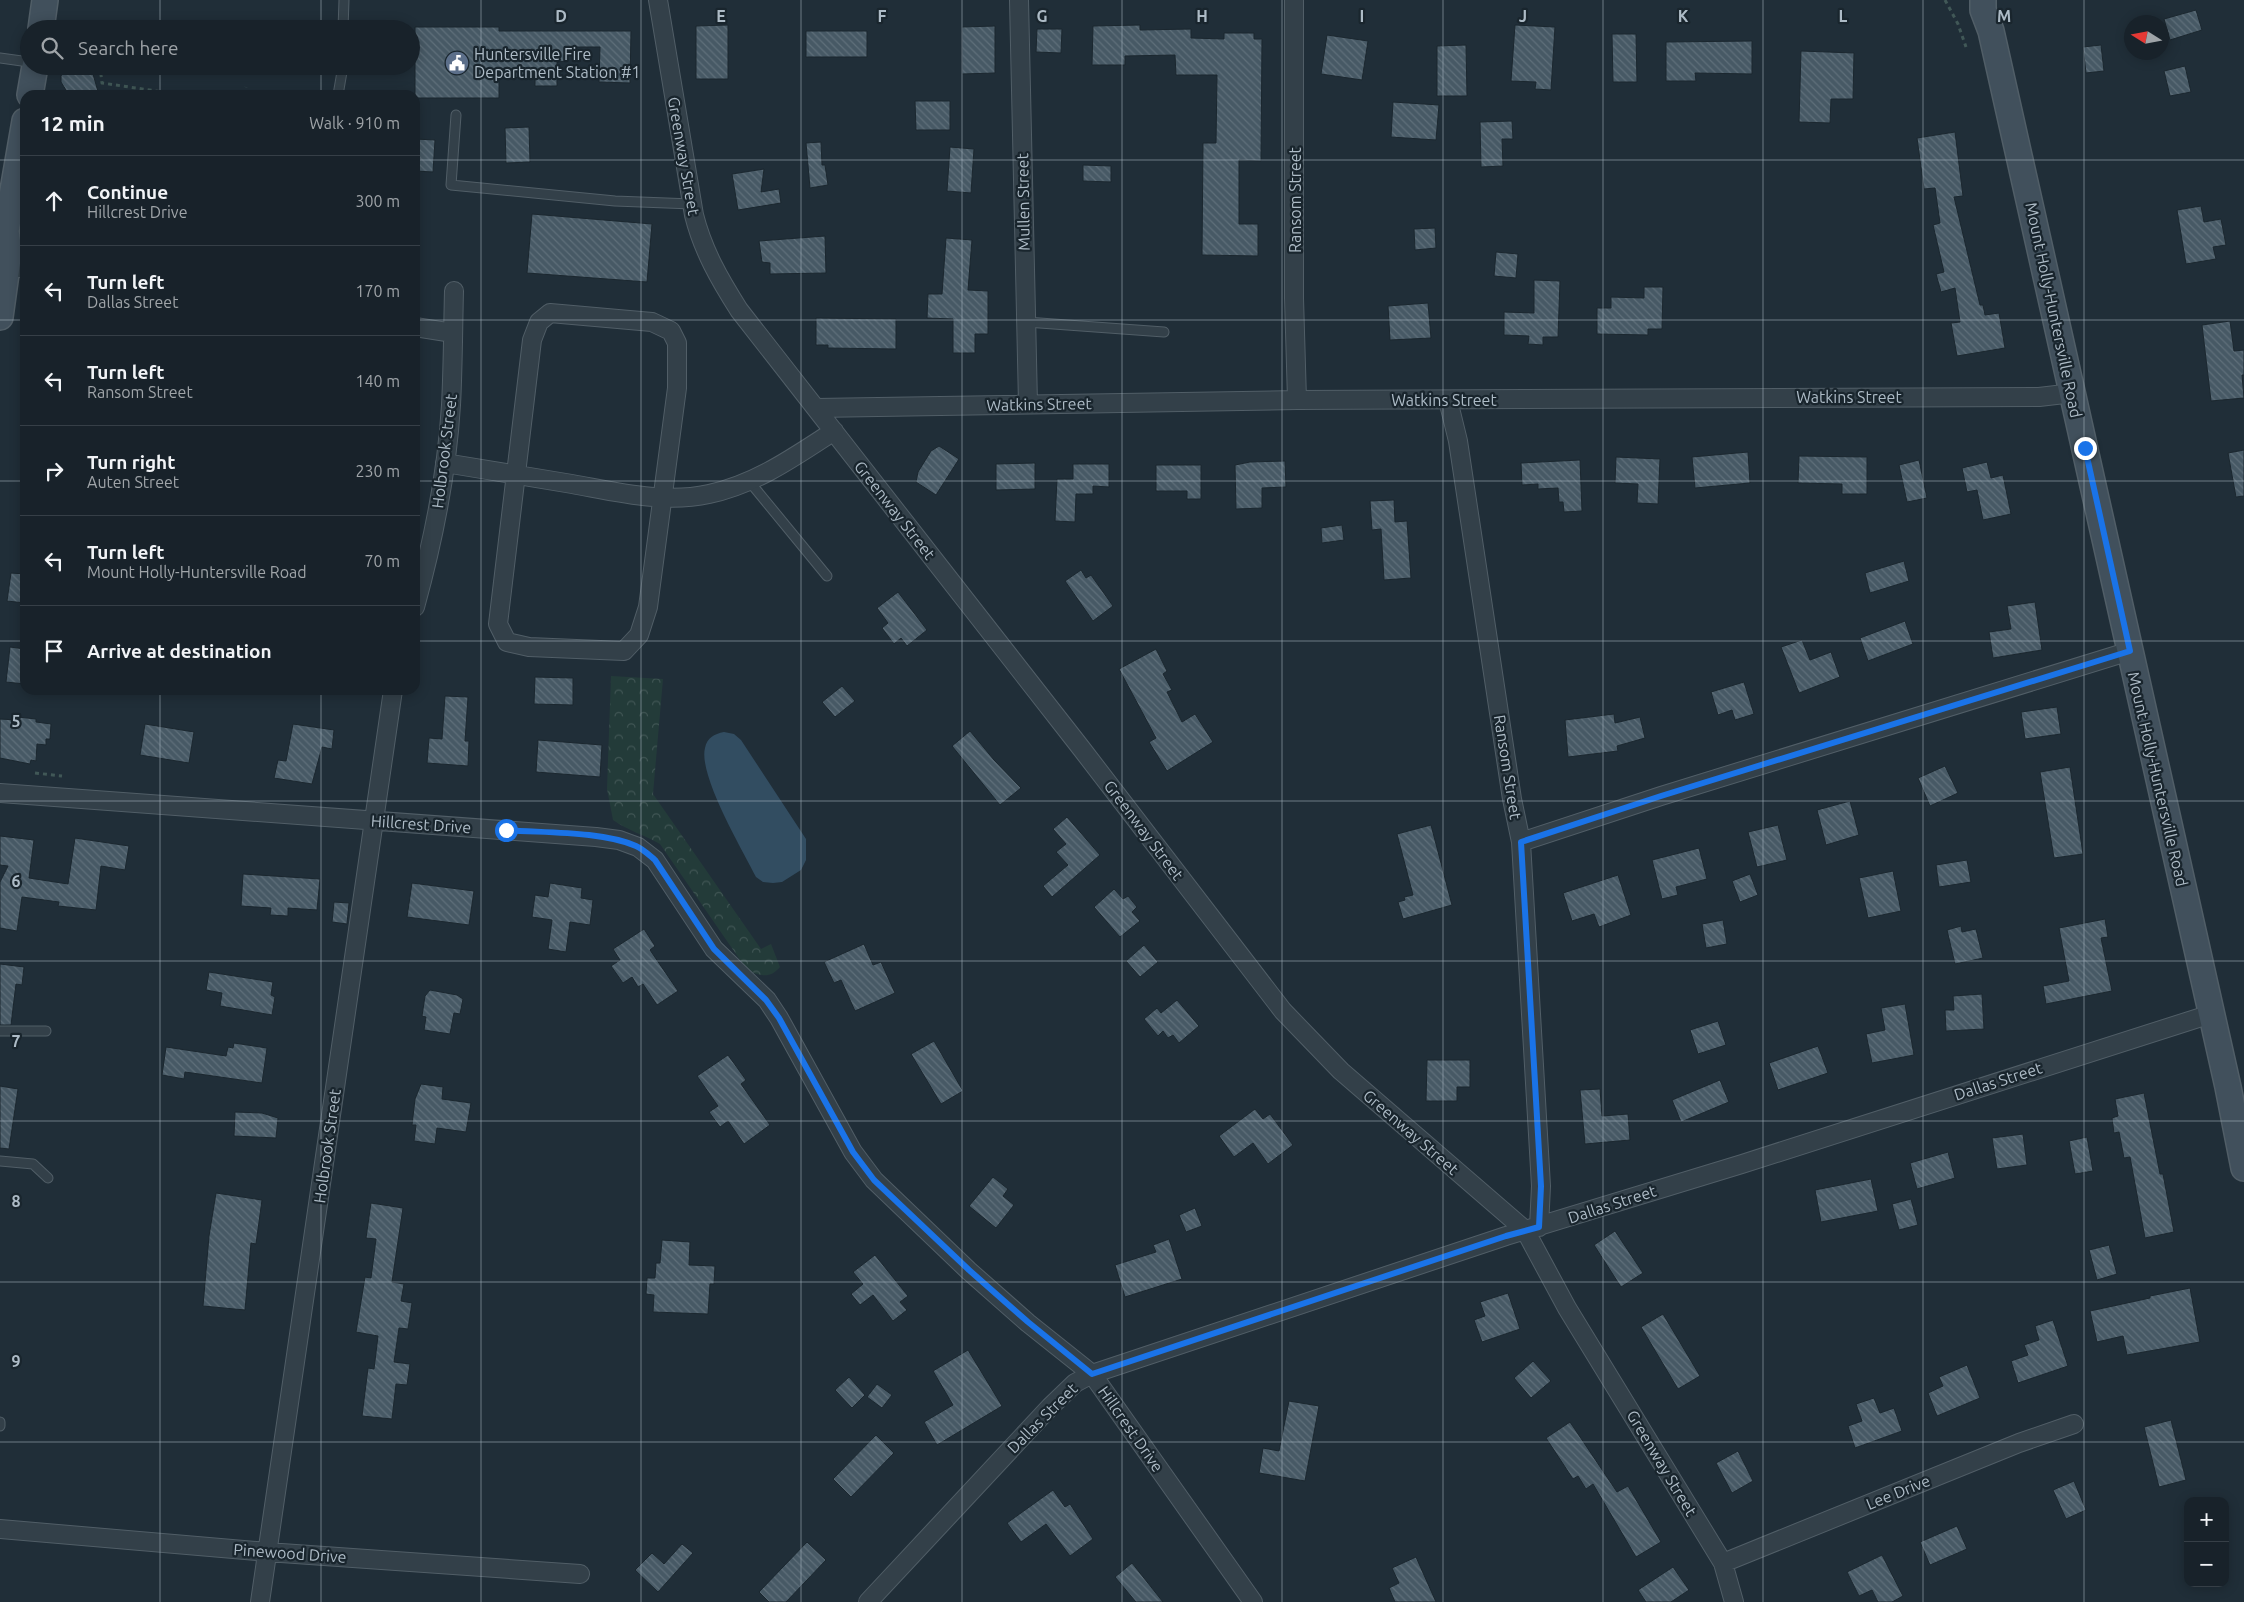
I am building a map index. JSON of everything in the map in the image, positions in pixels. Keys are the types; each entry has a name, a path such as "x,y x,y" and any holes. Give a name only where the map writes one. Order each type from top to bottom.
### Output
{"main road":[{"path":"43,20 46,0"},
{"name":"Mount Holly-Huntersville Road","path":"1980,3 1998,59 2244,1168"},
{"path":"31,90 33,75"},
{"path":"0,317 20,158"}],"street":[{"name":"Greenway Street","path":"658,0 692,204 699,234 721,282 739,310 1283,1011 1341,1070 1532,1229 1567,1308 1722,1563 1734,1602"},
{"name":"Mullen Street","path":"1019,0 1028,404"},
{"name":"Ransom Street","path":"1294,0 1294,298 1297,400"},
{"name":"Holbrook Street","path":"420,587 433,535 445,463 451,407 454,292"},
{"path":"550,313 652,322 671,331 677,343 677,388 663,497 648,607 638,635 624,651 529,648 507,642 498,624 532,340 539,322 550,313"},
{"path":"420,328 453,333"},
{"name":"Watkins Street","path":"816,408 1297,400 2039,397 2073,393"},
{"name":"Ransom Street","path":"1448,400 1458,441 1512,799 1521,842 1541,1186 1532,1229"},
{"path":"445,463 616,492 681,498 709,494 749,481 780,466 834,431"},
{"path":"1521,842 1661,796 2130,651"},
{"name":"Holbrook Street","path":"260,1602 392,695"},
{"name":"Hillcrest Drive","path":"0,793 596,837 619,840 638,847 655,860 714,949 766,1000 779,1018 853,1152 874,1180 977,1277 1028,1322 1092,1374 1253,1602"},
{"name":"Dallas Street","path":"868,1602 1050,1408 1075,1383 1092,1374 1532,1229 2211,1014"},
{"name":"Lee Drive","path":"1722,1563 2019,1442 2074,1424"},
{"name":"Pinewood Drive","path":"0,1529 267,1552 580,1574"}],"lane":[{"path":"344,0 344,20"},
{"path":"0,58 20,61"},
{"path":"339,90 341,75"},
{"path":"456,115 450,185 615,201 692,204"},
{"path":"1026,322 1164,332"},
{"path":"749,481 827,576"},
{"path":"0,1032 46,1031"},
{"path":"0,1161 33,1164 48,1178"}],"path":[{"path":"1945,0 1958,24 1966,47"},
{"path":"101,75 102,83 149,90"},
{"path":"35,773 62,776"}],"green space":[{"path":"611,676 663,679 653,794 761,949 771,944 780,967 769,975 756,974 747,970 660,844 613,820 607,789"}],"water":[{"path":"724,732 734,734 741,740 806,839 806,860 801,870 782,882 763,882 756,877 732,832 708,776 705,760 707,742 717,734"}],"building":[{"path":"2196,10 2202,30 2170,40 2169,18"},
{"path":"728,25 728,79 696,79 696,26"},
{"path":"1140,25 1140,30 1191,29 1191,38 1224,39 1224,33 1254,33 1254,39 1262,39 1261,161 1239,160 1239,224 1258,224 1258,256 1202,255 1203,143 1216,143 1217,75 1176,75 1175,55 1125,56 1125,65 1092,65 1093,26"},
{"path":"1515,25 1555,27 1551,90 1535,89 1536,82 1511,81"},
{"path":"995,26 995,73 962,74 962,27"},
{"path":"420,27 499,27 499,31 631,31 630,83 599,82 600,47 567,47 567,61 557,62 557,86 535,86 535,77 499,78 499,98 420,98 420,90 415,90 415,75 420,75"},
{"path":"1037,29 1062,29 1061,53 1036,52"},
{"path":"806,31 867,31 867,57 806,57"},
{"path":"1612,34 1636,34 1637,82 1613,82"},
{"path":"1327,35 1368,41 1362,80 1321,74"},
{"path":"1752,41 1752,74 1695,73 1696,81 1666,81 1666,42"},
{"path":"1466,45 1467,96 1437,96 1437,46"},
{"path":"2101,45 2104,71 2086,73 2083,47"},
{"path":"1801,51 1854,53 1853,99 1831,99 1830,123 1799,122"},
{"path":"2185,66 2191,92 2170,96 2164,71"},
{"path":"93,75 98,90 66,90 61,82 61,76"},
{"path":"915,101 950,101 950,130 916,130"},
{"path":"1393,102 1439,105 1436,140 1391,137"},
{"path":"1512,121 1513,139 1502,139 1503,166 1481,167 1480,122"},
{"path":"529,127 530,162 506,163 505,128"},
{"path":"1955,132 1963,196 1954,197 1980,305 1983,305 1985,315 1999,313 2005,348 1957,356 1951,323 1960,322 1955,288 1941,292 1936,274 1944,272 1933,225 1940,223 1935,188 1924,189 1917,138"},
{"path":"420,139 435,140 433,172 420,171"},
{"path":"821,142 822,165 825,165 828,185 810,188 806,143"},
{"path":"950,147 974,149 971,193 947,191"},
{"path":"1083,165 1111,166 1111,182 1083,181"},
{"path":"764,169 761,192 779,189 781,203 738,210 732,174"},
{"path":"2201,206 2204,222 2221,219 2226,245 2213,247 2216,259 2186,264 2177,210"},
{"path":"532,214 652,224 647,282 527,273"},
{"path":"1435,228 1436,248 1415,250 1414,229"},
{"path":"825,236 826,273 770,274 770,263 762,262 759,241"},
{"path":"946,238 972,240 968,290 988,291 988,334 975,334 975,353 953,353 953,319 927,318 928,294 942,294"},
{"path":"1496,252 1518,254 1516,278 1494,276"},
{"path":"1534,280 1560,281 1558,337 1543,337 1543,345 1528,344 1529,336 1504,335 1504,312 1534,313"},
{"path":"1644,287 1663,287 1662,329 1648,329 1648,335 1597,334 1597,308 1611,308 1611,297 1644,298"},
{"path":"1428,303 1431,338 1390,340 1388,306"},
{"path":"816,318 896,319 896,349 828,348 828,345 816,345"},
{"path":"2230,321 2234,351 2244,350 2244,375 2242,375 2244,398 2211,401 2202,325"},
{"path":"939,446 959,459 936,495 916,482 918,472 931,451"},
{"path":"2244,450 2244,496 2236,497 2228,453"},
{"path":"1748,452 1750,483 1695,488 1692,457"},
{"path":"1799,456 1867,457 1867,494 1842,494 1842,484 1798,483"},
{"path":"1616,457 1660,459 1658,504 1637,503 1638,484 1615,483"},
{"path":"1580,460 1582,511 1564,512 1563,502 1559,502 1558,488 1538,489 1538,484 1522,485 1521,463"},
{"path":"1919,460 1927,498 1907,502 1899,465"},
{"path":"1285,461 1286,487 1262,488 1262,508 1236,509 1235,465 1250,462"},
{"path":"1987,462 1991,478 2003,475 2011,514 1983,520 1977,490 1967,492 1962,468"},
{"path":"1035,463 1035,489 996,490 996,464"},
{"path":"1073,464 1109,464 1109,487 1093,486 1093,494 1076,494 1075,522 1055,521 1057,479 1073,479"},
{"path":"1156,465 1201,465 1201,499 1187,499 1187,491 1156,491"},
{"path":"1394,500 1395,522 1407,521 1411,578 1384,580 1381,529 1372,530 1370,501"},
{"path":"1342,525 1344,540 1322,543 1321,528"},
{"path":"1904,561 1909,581 1870,593 1865,573"},
{"path":"1081,570 1086,578 1091,575 1113,606 1093,621 1065,581"},
{"path":"11,573 20,574 20,602 7,601"},
{"path":"898,592 927,630 907,646 901,638 894,644 882,628 888,623 877,608"},
{"path":"2035,602 2042,650 1993,658 1989,632 2011,629 2007,606"},
{"path":"1905,621 1913,644 1868,661 1860,638"},
{"path":"1802,640 1810,660 1831,652 1840,677 1799,693 1781,647"},
{"path":"10,647 20,648 20,683 6,682"},
{"path":"1156,649 1167,671 1163,674 1172,690 1167,692 1182,722 1195,714 1213,742 1167,771 1149,742 1156,738 1119,669"},
{"path":"535,677 573,678 573,705 534,704"},
{"path":"1744,682 1754,714 1735,720 1732,710 1718,715 1711,692"},
{"path":"842,686 855,701 835,717 822,702"},
{"path":"445,696 468,697 465,741 469,741 468,766 427,763 429,738 442,739"},
{"path":"2057,707 2061,734 2025,739 2021,712"},
{"path":"1614,714 1615,723 1640,717 1645,738 1617,746 1618,751 1568,757 1565,720"},
{"path":"18,717 36,719 36,722 51,724 50,739 46,739 46,745 37,744 36,761 31,760 30,764 0,758 0,719 17,720"},
{"path":"145,724 194,732 189,763 140,755"},
{"path":"293,724 334,730 332,749 322,747 312,784 274,778 278,760 286,761"},
{"path":"970,731 1021,788 1000,805 952,746"},
{"path":"538,740 602,745 600,777 536,772"},
{"path":"1945,766 1958,793 1930,806 1918,778"},
{"path":"2070,767 2083,854 2054,858 2040,772"},
{"path":"1850,801 1859,835 1826,845 1817,810"},
{"path":"1067,817 1100,855 1052,897 1043,886 1068,865 1056,852 1066,844 1053,829"},
{"path":"1431,825 1452,905 1403,919 1398,902 1405,900 1404,897 1413,895 1397,834"},
{"path":"1778,825 1787,860 1757,867 1748,832"},
{"path":"0,836 34,840 29,878 68,884 75,838 129,846 125,870 101,866 96,910 58,906 59,902 22,897 17,931 0,928 0,882 8,866 0,865"},
{"path":"1699,848 1707,879 1676,887 1678,895 1662,899 1652,860"},
{"path":"1967,860 1971,882 1939,887 1936,865"},
{"path":"1893,871 1901,911 1868,918 1859,878"},
{"path":"243,874 320,879 317,910 288,908 288,916 270,915 271,908 241,906"},
{"path":"1750,874 1758,895 1740,902 1732,881"},
{"path":"1618,875 1631,915 1599,927 1594,914 1572,921 1563,893"},
{"path":"412,883 474,891 469,925 407,917"},
{"path":"550,883 582,888 581,898 593,900 590,925 570,922 566,952 548,949 552,920 532,917 535,895 548,897"},
{"path":"1114,889 1123,899 1128,896 1137,907 1132,912 1140,921 1120,937 1094,907"},
{"path":"334,902 349,903 347,924 332,922"},
{"path":"2105,919 2108,937 2101,938 2112,991 2046,1004 2043,986 2069,981 2059,928"},
{"path":"1723,920 1727,944 1706,948 1702,924"},
{"path":"1961,926 1962,932 1976,929 1983,958 1955,964 1947,930"},
{"path":"644,929 655,946 650,950 678,991 657,1005 643,984 638,987 632,977 623,983 611,966 620,960 613,949"},
{"path":"864,944 873,965 881,962 895,993 855,1011 841,980 834,983 824,962"},
{"path":"1144,945 1158,962 1140,977 1126,961"},
{"path":"0,964 24,967 22,985 16,984 11,1025 0,1025"},
{"path":"209,972 273,982 271,995 275,997 272,1015 220,1006 222,993 206,990"},
{"path":"430,990 457,995 463,999 460,1014 454,1013 450,1034 424,1030 426,1017 422,1016 425,996"},
{"path":"1982,994 1984,1029 1946,1031 1945,1010 1954,1010 1953,996"},
{"path":"1177,1000 1199,1026 1179,1043 1173,1035 1168,1038 1163,1031 1158,1036 1144,1019 1157,1008 1161,1013"},
{"path":"1905,1004 1914,1055 1872,1063 1866,1034 1885,1030 1881,1008"},
{"path":"1718,1021 1726,1045 1698,1054 1690,1030"},
{"path":"934,1041 963,1091 941,1104 911,1054"},
{"path":"234,1043 267,1048 262,1083 185,1072 184,1079 162,1075 166,1047 226,1056 228,1047 233,1048"},
{"path":"1818,1046 1828,1073 1778,1090 1769,1063"},
{"path":"728,1055 746,1080 741,1084 770,1125 744,1144 728,1121 720,1127 709,1112 718,1106 697,1076"},
{"path":"1427,1060 1470,1060 1470,1087 1457,1087 1457,1101 1426,1101"},
{"path":"1720,1080 1729,1102 1681,1122 1672,1100"},
{"path":"421,1084 443,1087 442,1099 471,1103 466,1132 437,1128 435,1144 414,1141 416,1125 412,1125 415,1099"},
{"path":"0,1086 18,1089 9,1149 0,1148"},
{"path":"1600,1089 1602,1116 1628,1114 1630,1140 1585,1144 1580,1090"},
{"path":"2144,1093 2174,1232 2145,1238 2130,1157 2124,1158 2119,1132 2114,1133 2112,1118 2118,1116 2115,1099"},
{"path":"1255,1109 1263,1119 1270,1114 1293,1145 1268,1164 1253,1143 1234,1157 1219,1136"},
{"path":"235,1112 262,1113 278,1118 276,1138 234,1136"},
{"path":"2023,1134 2027,1165 1997,1169 1992,1138"},
{"path":"2087,1137 2093,1171 2075,1174 2069,1141"},
{"path":"1948,1152 1955,1178 1917,1189 1910,1163"},
{"path":"993,1177 1008,1189 1003,1196 1014,1205 996,1228 969,1206"},
{"path":"1871,1179 1878,1211 1821,1222 1815,1190"},
{"path":"216,1193 262,1200 256,1244 251,1243 245,1310 203,1306 209,1236"},
{"path":"1911,1199 1918,1225 1899,1230 1892,1204"},
{"path":"371,1203 403,1208 392,1282 404,1284 401,1301 412,1303 408,1329 399,1328 394,1362 410,1364 407,1385 396,1384 392,1419 362,1416 368,1368 374,1369 378,1336 356,1332 365,1277 371,1278 376,1239 366,1238"},
{"path":"1195,1208 1202,1226 1186,1232 1179,1215"},
{"path":"1615,1231 1643,1273 1621,1287 1594,1245"},
{"path":"1169,1239 1182,1279 1125,1297 1115,1265 1156,1252 1153,1245"},
{"path":"662,1240 690,1242 689,1265 715,1266 714,1284 710,1284 708,1314 653,1312 654,1295 646,1294 647,1278 655,1278 656,1263 660,1263"},
{"path":"2109,1245 2117,1274 2097,1280 2089,1250"},
{"path":"875,1255 908,1296 900,1302 907,1310 893,1321 873,1295 860,1305 851,1294 863,1284 853,1272"},
{"path":"2190,1288 2200,1342 2127,1355 2123,1336 2097,1342 2090,1311"},
{"path":"1508,1293 1520,1329 1482,1342 1474,1320 1485,1316 1480,1302"},
{"path":"1663,1314 1700,1376 1678,1389 1641,1327"},
{"path":"2053,1320 2068,1366 2018,1383 2011,1361 2028,1355 2024,1345 2039,1340 2035,1326"},
{"path":"968,1350 1002,1406 937,1445 924,1422 953,1405 933,1371"},
{"path":"1533,1361 1551,1381 1531,1398 1514,1378"},
{"path":"1967,1365 1980,1398 1937,1416 1928,1393 1943,1386 1939,1377"},
{"path":"849,1377 865,1395 852,1408 835,1390"},
{"path":"877,1384 892,1395 882,1408 867,1397"},
{"path":"1874,1398 1880,1413 1894,1408 1902,1431 1855,1448 1848,1426 1862,1421 1856,1404"},
{"path":"1289,1401 1319,1406 1305,1481 1259,1473 1263,1448 1279,1451"},
{"path":"2171,1420 2186,1480 2159,1487 2144,1427"},
{"path":"1570,1422 1617,1492 1628,1486 1661,1542 1636,1557 1593,1484 1586,1489 1578,1476 1573,1479 1546,1438"},
{"path":"876,1435 894,1453 851,1497 833,1479"},
{"path":"1738,1451 1753,1481 1732,1493 1716,1463"},
{"path":"2074,1481 2086,1510 2066,1519 2053,1490"},
{"path":"1053,1490 1065,1507 1070,1504 1093,1539 1070,1556 1046,1524 1021,1542 1007,1523"},
{"path":"1957,1526 1967,1549 1930,1565 1920,1542"},
{"path":"807,1542 826,1560 786,1602 769,1602 759,1592"},
{"path":"682,1544 693,1553 658,1592 635,1570 652,1553 664,1564"},
{"path":"1882,1555 1903,1596 1892,1602 1878,1602 1872,1590 1859,1596 1847,1572"},
{"path":"1416,1557 1436,1602 1395,1602 1389,1588 1399,1583 1392,1568"},
{"path":"1132,1563 1163,1602 1136,1602 1115,1577"},
{"path":"1673,1567 1689,1590 1671,1602 1646,1602 1638,1590"}],"place":[{"name":"Huntersville Fire Department Station #1","path":"457,63"}],"route":[{"path":"506,830 619,840 638,847 655,860 714,949 766,1000 779,1018 853,1152 874,1180 969,1270 1028,1322 1092,1374 1132,1359 1506,1236 1539,1227 1541,1186 1521,842 1880,727 2130,651 2085,448"}]}
